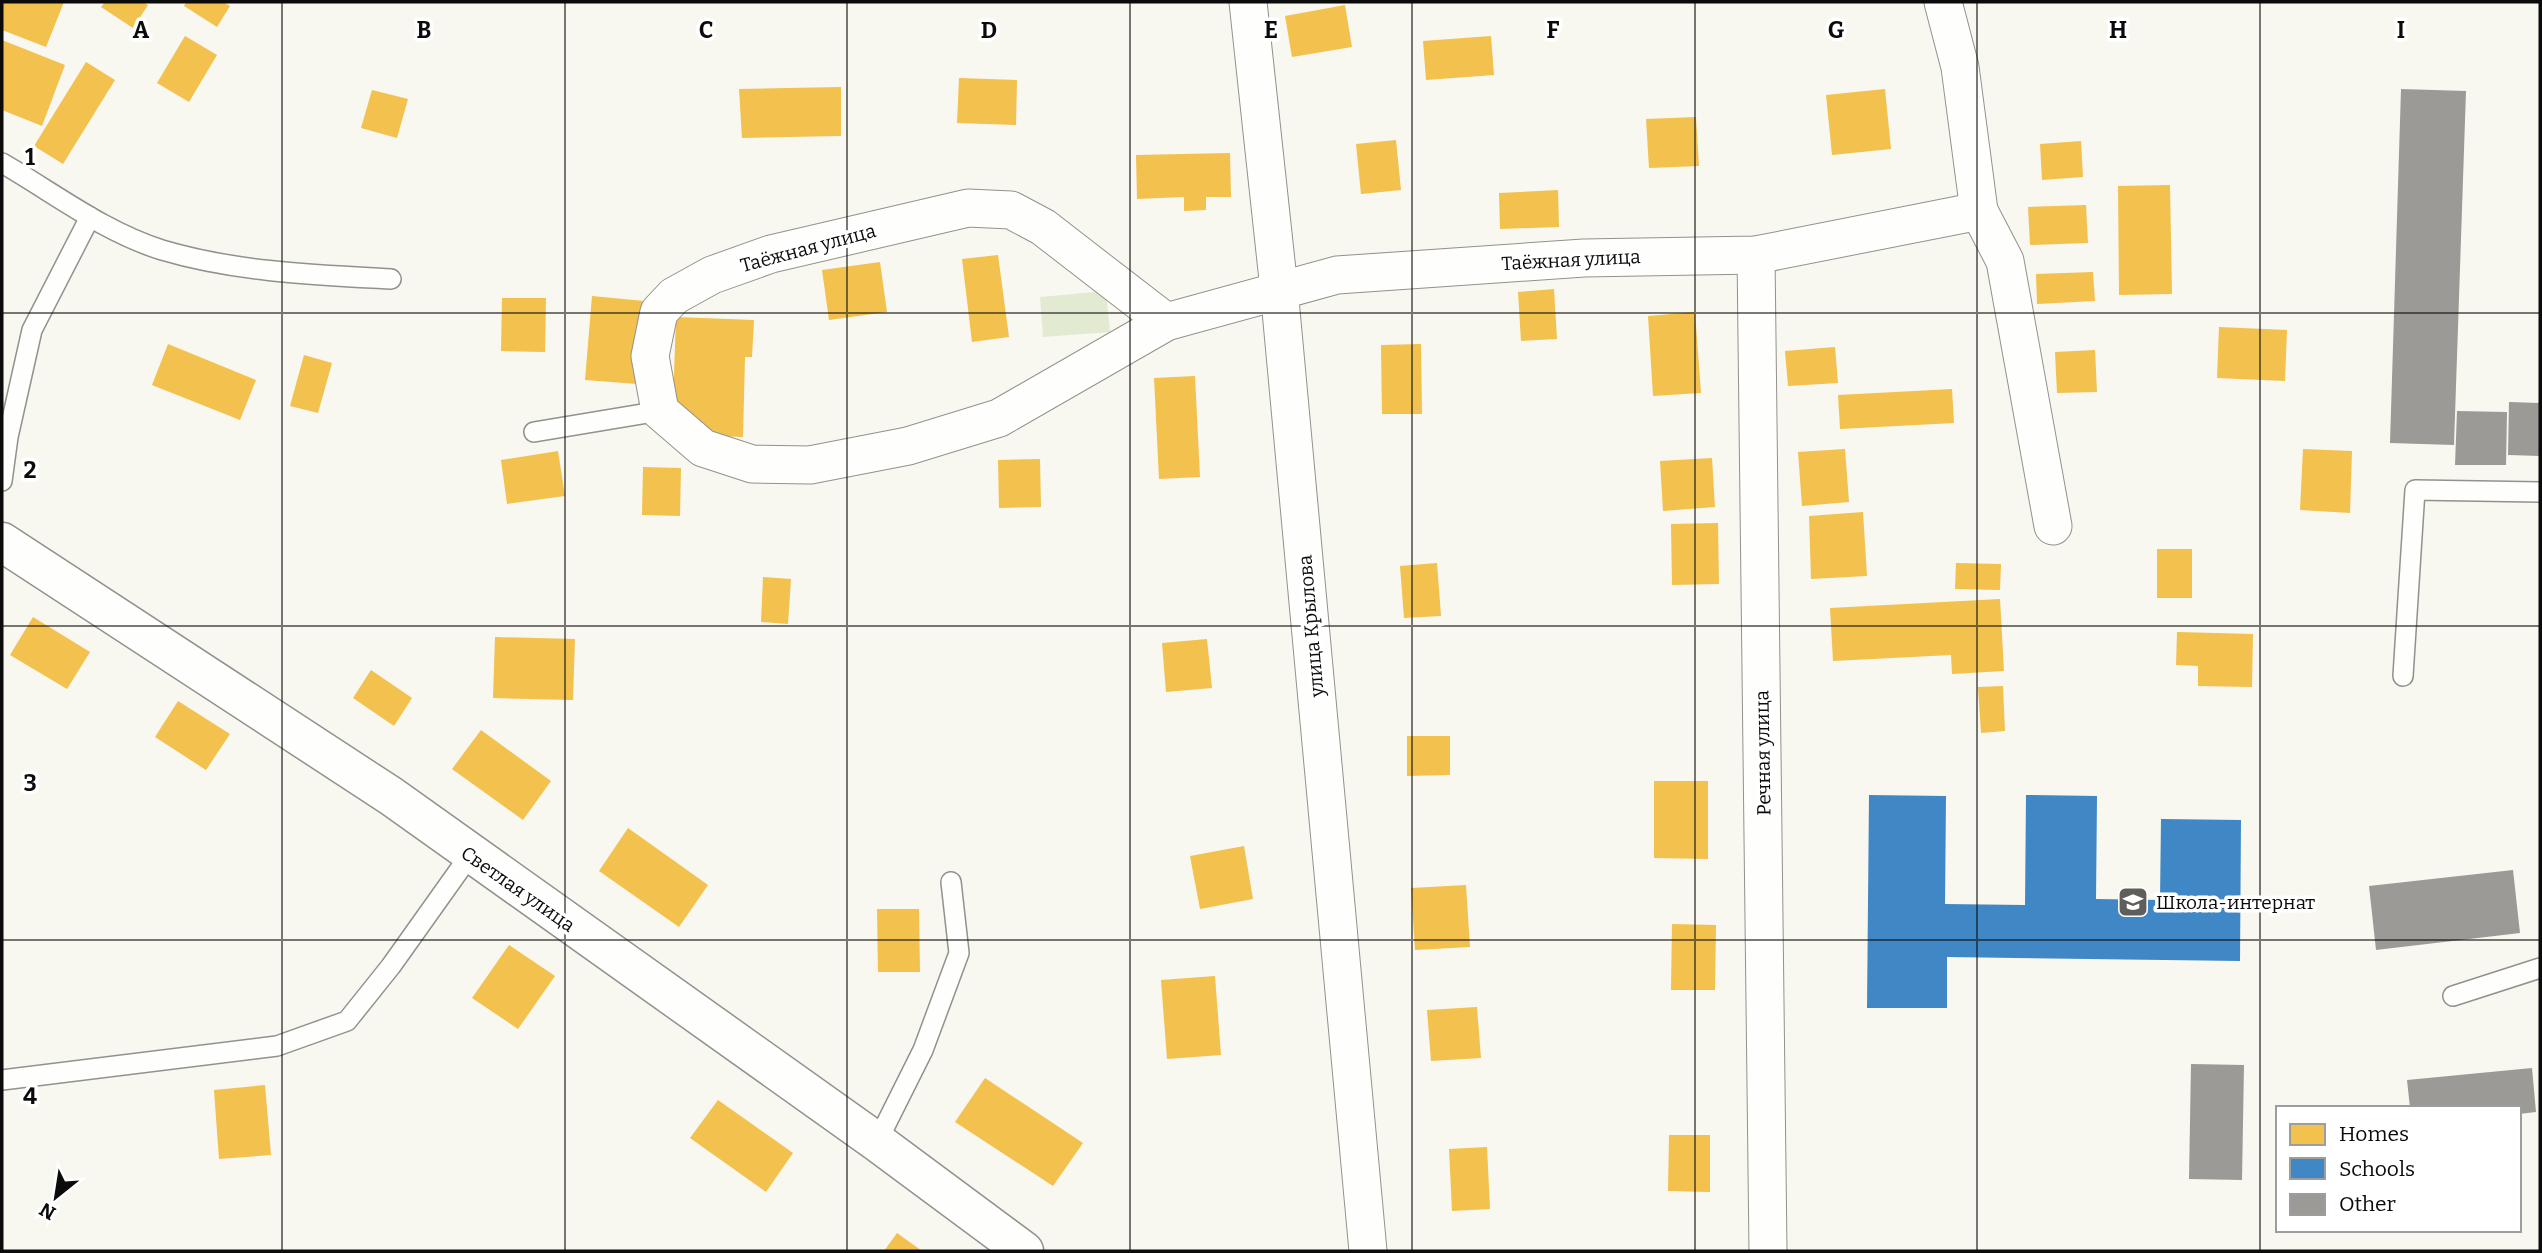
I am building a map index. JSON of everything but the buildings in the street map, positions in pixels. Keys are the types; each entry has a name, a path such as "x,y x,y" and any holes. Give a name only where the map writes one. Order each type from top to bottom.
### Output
{"street":[{"name":"улица Крылова","path":"1248,2 1279,289 1368,1251"},
{"path":"1943,2 1960,67 1979,211 2005,261 2053,526"},
{"name":"Таёжная улица","path":"1166,322 1043,227 1010,211 968,208 771,254 712,275 674,296 659,312 650,356 660,411 703,448 752,464 810,465 908,446 999,418 1166,322 1337,275 1584,258 1756,255 1979,211"},
{"name":"Речная улица","path":"1756,255 1768,1251"},
{"name":"Светлая улица","path":"2,542 391,796 470,855 877,1142 1024,1251"}],"lane":[{"path":"2,163 90,217 161,249 279,273 391,279"},
{"path":"2,481 8,437 32,330 90,217"},
{"path":"534,432 660,411"},
{"path":"2403,676 2415,490 2540,492"},
{"path":"2,1080 277,1046 347,1021 391,966 470,855"},
{"path":"877,1142 923,1050 959,953 951,882"},
{"path":"2453,996 2540,968"}],"green space":[{"path":"1106,291 1110,332 1043,337 1040,297"}],"place":[{"name":"Школа-интернат","path":"2133,902"}]}
